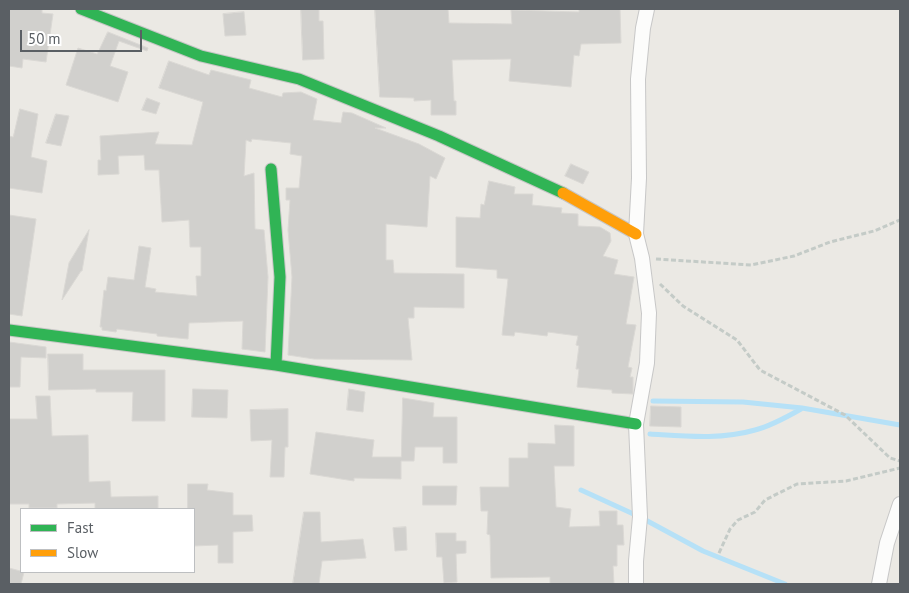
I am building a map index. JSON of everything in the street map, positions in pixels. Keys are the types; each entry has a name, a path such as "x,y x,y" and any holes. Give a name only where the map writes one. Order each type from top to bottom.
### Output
{"street":[{"path":"81,9 201,56 299,79 439,136 568,195 636,234"},
{"path":"636,584 640,518 636,424 647,363 649,313 643,263 636,234 639,178 638,79 643,28 648,9"},
{"path":"271,169 280,277 276,365"},
{"path":"9,330 276,365 636,424"},
{"path":"879,584 887,542 900,504"}],"path":[{"path":"643,263 751,265 794,256 830,242 874,231 900,220"},
{"path":"643,263 683,306 736,340 760,370 845,415 890,458 900,461"},
{"path":"719,553 730,529 738,520 755,512 765,500 798,484 846,481 900,468"}],"building":[{"path":"9,9 42,9 42,13 53,14 46,62 23,59 22,68 9,66"},
{"path":"301,9 319,9 319,21 323,21 324,59 303,60"},
{"path":"375,9 448,9 449,23 512,24 511,10 579,12 579,9 620,9 621,43 581,44 579,56 574,55 571,87 509,81 511,59 452,60 456,115 431,115 431,100 414,101 414,98 380,97"},
{"path":"244,12 246,35 225,36 223,14"},
{"path":"108,32 148,48 147,51 119,41 110,66 128,72 118,102 66,85 78,48 97,54"},
{"path":"169,61 209,75 211,70 251,80 249,88 282,97 283,93 301,92 317,99 313,120 341,123 343,112 352,113 386,128 375,128 419,144 445,158 436,179 430,176 427,227 386,224 386,260 393,260 394,273 464,274 464,308 414,307 414,318 408,318 412,360 314,359 288,355 292,277 288,230 290,200 286,200 286,188 299,188 302,156 290,154 291,143 252,139 251,142 246,140 244,176 254,173 255,229 264,230 268,277 265,352 242,349 243,321 189,323 188,339 117,329 116,332 102,330 102,327 100,327 104,290 106,291 108,277 134,280 139,246 151,248 145,287 156,289 155,292 197,296 196,276 201,276 201,247 190,247 189,220 162,222 159,170 145,170 144,155 118,156 119,174 98,175 98,160 101,160 100,136 159,132 155,144 192,145 203,102 159,88"},
{"path":"147,98 160,103 156,114 142,110"},
{"path":"20,109 38,114 31,157 47,161 42,193 9,188 9,136 13,137"},
{"path":"56,114 69,116 61,146 46,143"},
{"path":"571,164 589,172 583,184 565,176"},
{"path":"489,181 515,187 514,194 533,194 532,205 562,208 561,213 578,214 578,226 600,227 610,233 611,241 603,256 618,260 614,274 634,277 626,324 636,325 628,367 632,368 630,377 633,377 633,394 612,393 612,390 577,387 579,369 576,369 579,346 576,345 578,336 548,332 547,336 515,332 514,336 502,335 508,279 497,278 497,270 456,267 456,217 480,218 481,204 484,205"},
{"path":"9,215 36,219 22,316 9,314"},
{"path":"89,230 82,271 62,300 69,263"},
{"path":"9,342 46,347 46,358 21,357 20,387 9,387"},
{"path":"48,354 83,354 83,370 165,370 165,421 132,421 133,392 96,392 96,389 49,390"},
{"path":"193,389 228,390 227,418 192,417"},
{"path":"349,389 365,392 363,412 347,410"},
{"path":"36,396 50,396 52,436 88,435 89,482 110,481 111,497 158,496 158,508 95,508 95,503 57,504 57,508 29,508 29,504 9,504 9,419 37,419"},
{"path":"403,398 434,403 433,417 457,417 457,463 443,463 443,447 415,447 414,461 401,461 401,479 354,478 354,481 310,474 316,432 374,440 372,457 401,457"},
{"path":"651,406 681,407 681,427 650,426"},
{"path":"288,409 288,447 285,447 284,477 270,477 272,440 251,441 250,410"},
{"path":"555,425 574,426 574,466 554,466 556,507 571,509 569,527 600,526 599,511 617,511 617,525 623,525 624,545 617,545 617,566 613,566 614,584 550,584 550,577 491,578 490,535 487,534 488,511 481,511 480,487 509,487 509,458 528,458 528,443 555,444"},
{"path":"188,484 208,484 207,490 233,493 233,515 252,515 253,531 233,532 233,563 218,563 218,545 195,546 195,508 188,508"},
{"path":"423,486 457,486 456,505 423,505"},
{"path":"304,512 320,512 321,542 363,539 366,558 322,561 319,584 293,584"},
{"path":"406,527 407,550 395,551 393,528"},
{"path":"436,533 456,533 456,541 466,541 466,553 456,554 457,582 444,583 442,557 437,557"},
{"path":"9,568 24,573 21,584 9,584"}],"waterway":[{"path":"653,401 743,402 802,408 900,425"},
{"path":"650,434 702,437 742,433 767,426 801,409"},
{"path":"581,490 640,517 703,551 785,584"}],"traffic: fast":[{"path":"81,9 201,56 299,79 439,136 563,193"},
{"path":"271,169 280,277 276,365"},
{"path":"9,330 276,365 636,424"}],"traffic: slow":[{"path":"563,193 636,234"}]}
